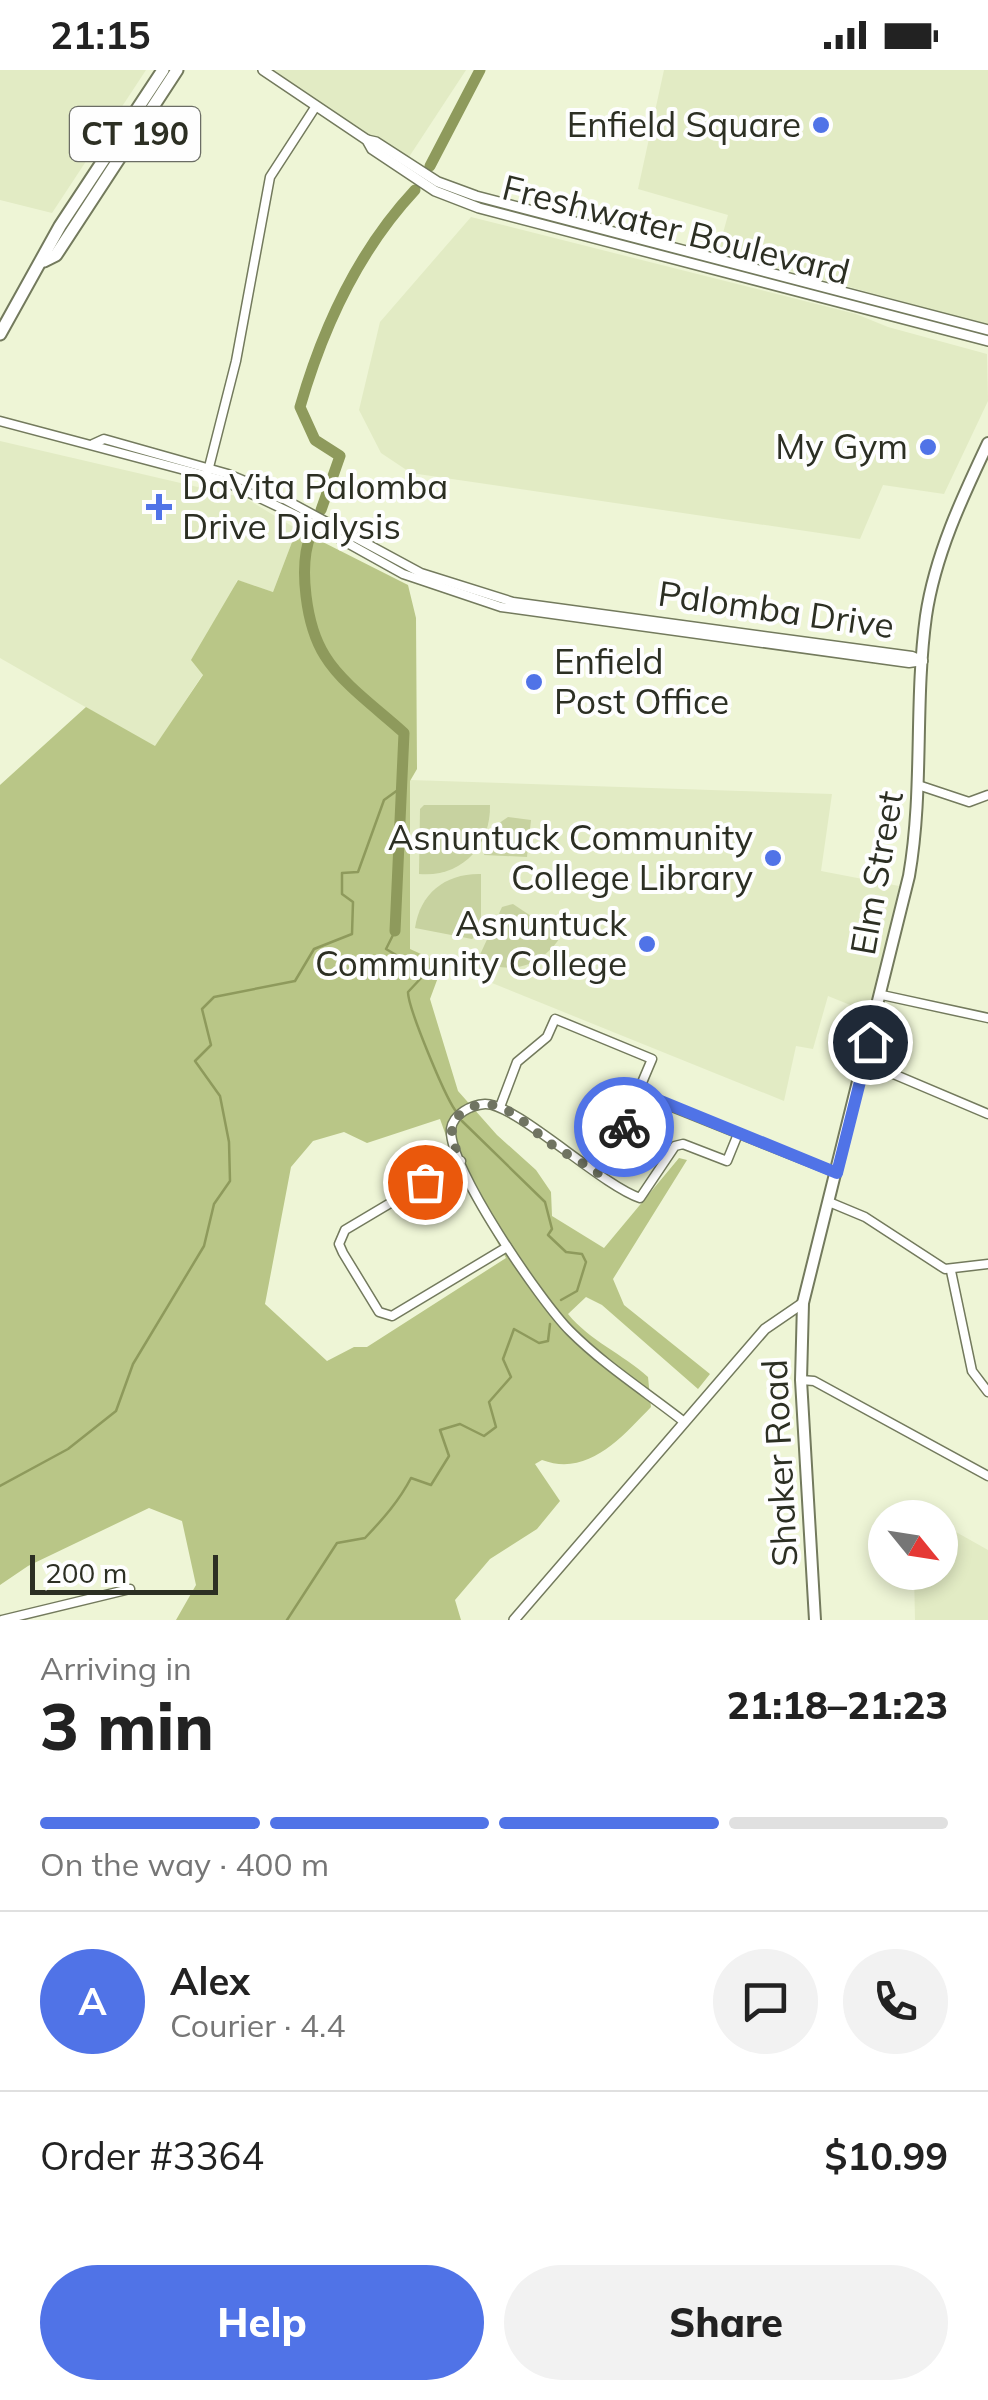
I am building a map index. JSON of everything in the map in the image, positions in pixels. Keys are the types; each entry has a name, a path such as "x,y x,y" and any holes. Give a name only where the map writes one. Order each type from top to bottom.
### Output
{"main road":[{"name":"CT 190","path":"0,334 44,261 54,236 163,70"},
{"name":"CT 190","path":"44,261 54,258 177,70"},
{"path":"93,198 96,171"},
{"name":"Elm Street","path":"803,1303 909,876 920,786 923,661 936,570 988,443"},
{"name":"Shaker Road","path":"803,1303 801,1380 815,1620"}],"street":[{"name":"Freshwater Boulevard","path":"263,70 445,196 988,330"},
{"path":"208,472 236,361 270,178 316,106"},
{"name":"Freshwater Boulevard","path":"724,265 988,341"},
{"name":"Palomba Drive","path":"0,420 93,444 104,439 208,472 288,506 412,573 501,603 630,623 912,656 923,661"},
{"path":"920,786 969,802 988,795"},
{"path":"882,995 988,1018"},
{"path":"500,1106 517,1062 547,1038 554,1018 652,1058 641,1085 644,1098 598,1173"},
{"path":"865,1062 988,1114"},
{"path":"644,1098 651,1097 837,1173"},
{"path":"684,1421 573,1334 544,1304 507,1247 460,1161 451,1132 457,1117 483,1104 500,1106 640,1198 676,1146 682,1144 727,1162 738,1134"},
{"path":"460,1161 345,1230 340,1244 342,1253 379,1312 392,1316 507,1247"},
{"path":"829,1202 852,1210 912,1252 951,1272 988,1264"},
{"path":"951,1272 972,1371 988,1392"},
{"path":"514,1620 765,1329 803,1303"},
{"path":"801,1380 814,1381 988,1476"},
{"path":"2,1620 130,1589"}],"shaded area":[{"path":"0,70 146,70 52,213 0,200"},
{"path":"273,70 466,70 407,160"},
{"path":"664,70 988,70 988,325 718,251 728,215 638,189"},
{"path":"471,217 856,314 888,327 987,354 988,401 944,494 883,485 860,539 411,473 381,453 359,410 380,322"},
{"path":"0,441 245,498 297,529 273,592 237,580 203,674 155,747 0,658"},
{"path":"297,529 408,585 416,618 417,769 410,781 410,949 443,964 430,999 458,1091 497,1135 536,1170 551,1192 552,1216 604,1248 679,1158 687,1160 613,1279 624,1305 710,1374 698,1389 602,1305 586,1297 568,1314 586,1332 648,1377 651,1407 615,1442 589,1459 559,1464 542,1460 535,1464 560,1501 537,1529 490,1559 455,1600 461,1620 176,1620 196,1585 182,1521 149,1508 28,1566 0,1585 0,785 86,707 155,746 203,675 191,660 238,580 273,592","holes":["440,1119 460,1175 506,1258 367,1347 354,1347 327,1361 265,1304 291,1167 313,1141 344,1132 367,1143"]},
{"name":"Asnuntuck Community College","path":"410,780 832,794 821,871 899,886 870,1013 828,996 813,1049 796,1046 784,1101 410,950"},
{"path":"424,805 490,805 479,846 448,871 419,874 420,809"},
{"path":"508,817 531,820 527,857 484,855 492,828"},
{"path":"481,874 481,931 472,939 415,928 422,905 437,887 457,877"},
{"path":"513,904 561,936 545,955 524,966 502,967 478,959 502,907"},
{"path":"958,1533 988,1550 988,1620 915,1620 914,1590 958,1590"}],"waterway":[{"path":"430,166 480,70"},
{"path":"321,510 340,456 315,440 300,407 345,291 376,238 415,190"},
{"path":"311,534 305,562 306,596 318,643 341,677 404,733 395,931"},
{"path":"0,1486 68,1449 116,1411 133,1364 204,1246 214,1204 230,1181 229,1142 220,1096 195,1061 211,1045 202,1009 214,997 295,981 314,949 352,934 353,902 342,894 342,873 358,872 384,800 402,787"},
{"path":"395,931 386,949 418,968 422,977 408,992 410,1001 427,1051 455,1110"},
{"path":"462,1121 545,1202 552,1229 548,1235 566,1252 582,1254 586,1262 577,1291 561,1300"},
{"path":"287,1620 337,1543 365,1538 411,1478 431,1485 449,1456 440,1430 460,1424 484,1436 496,1427 489,1402 511,1377 503,1359 514,1329 539,1343 548,1341 550,1324"}],"way so far":[{"path":"425,1182 460,1161 451,1132 453,1122 465,1110 483,1104 512,1112 598,1173 624,1127"}],"place":[{"name":"Enfield Square","path":"821,125"},
{"name":"My Gym","path":"928,447"},
{"name":"DaVita Palomba Drive Dialysis","path":"159,507"},
{"name":"Enfield Post Office","path":"534,682"},
{"name":"Asnuntuck Community College Library","path":"773,858"},
{"name":"Asnuntuck Community College","path":"647,944"}],"route":[{"path":"624,1127 640,1101 651,1097 837,1173 870,1042"}]}
